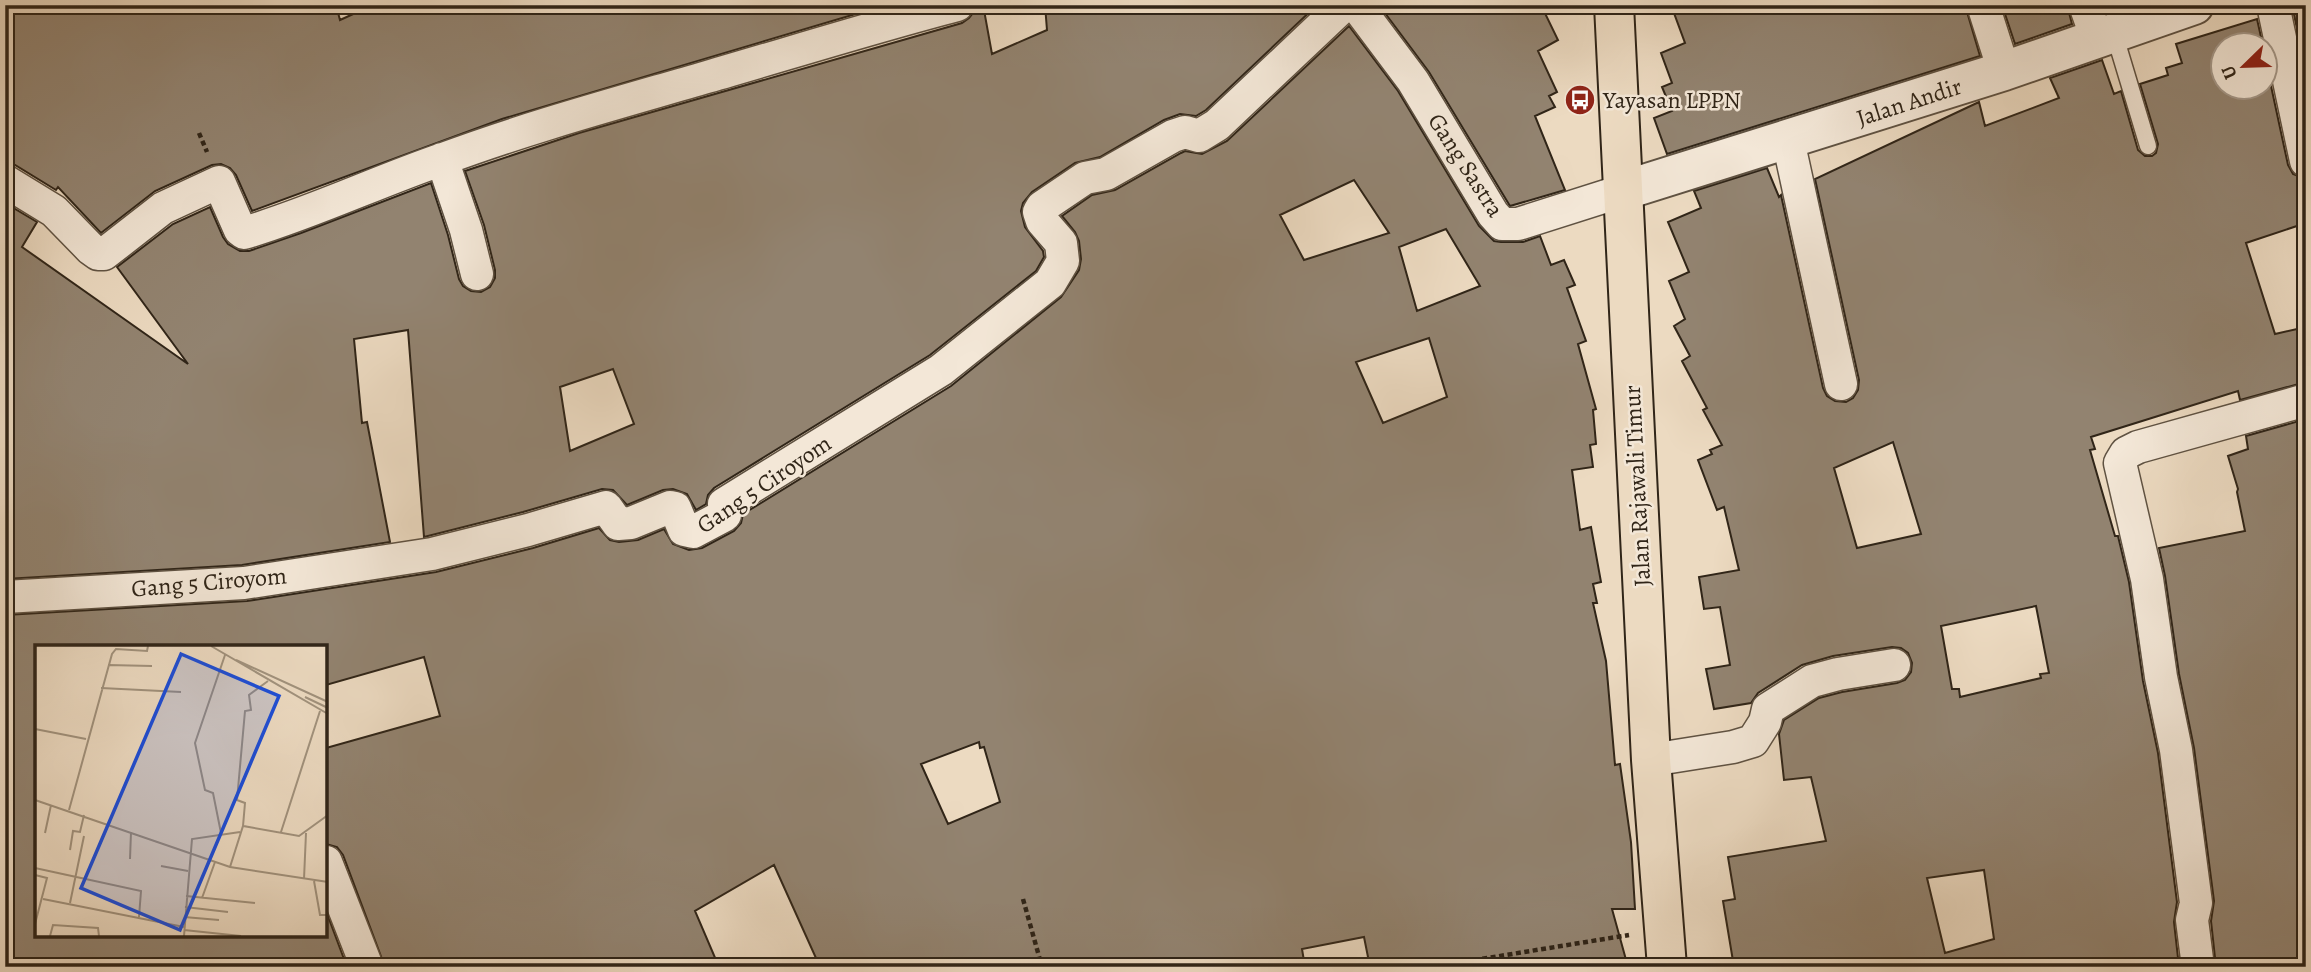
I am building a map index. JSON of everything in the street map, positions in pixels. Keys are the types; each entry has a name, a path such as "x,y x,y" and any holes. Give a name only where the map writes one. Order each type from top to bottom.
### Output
{"main road":[{"name":"Jalan Rajawali Timur","path":"1614,5 1651,760 1666,948"}],"street":[{"path":"5,181 54,211 98,254 104,254 163,208 219,182 240,230 244,233 442,159 619,101 751,65 861,30 957,5"},
{"name":"Gang 5 Ciroyom","path":"5,597 244,583 432,554 606,507 618,524 631,523 670,507 675,508 684,530 693,532 725,515 724,504 941,370 1050,283 1063,261 1061,243 1042,220 1042,207 1085,178 1106,174 1173,136 1185,132 1199,136 1217,125 1344,5"},
{"name":"Gang Sastra","path":"1356,5 1413,81 1493,214 1502,224 1518,224 1622,191"},
{"path":"1983,5 2004,71"},
{"path":"2273,5 2306,161"},
{"name":"Jalan Andir","path":"1622,191 2004,71 2099,26 2187,7"},
{"path":"1788,140 1841,384"},
{"path":"442,159 466,229 477,274"},
{"path":"2198,967 2192,920 2196,903 2176,750 2161,677 2147,579 2120,463 2126,453 2138,447 2306,400"},
{"path":"1651,760 1733,747 1753,741 1765,722 1768,709 1812,681 1894,665"},
{"path":"327,865 367,967"}],"lane":[{"path":"2099,26 2148,146"}],"path":[{"path":"1023,898 1042,967"},
{"path":"1432,967 1666,948"}],"building":[{"path":"5,5 336,5 340,20 373,5 886,5 502,119 252,211 236,175 230,168 221,164 212,165 155,191 101,233 58,187 56,190 15,165 5,163"},
{"path":"1045,5 1317,5 1206,110 1196,116 1180,114 1164,120 1100,157 1075,163 1032,192 1023,203 1021,211 1025,227 1043,251 1044,257 1036,271 930,355 714,488 708,495 706,504 696,510 687,494 673,489 663,490 627,505 613,490 602,489 424,537 408,330 354,339 362,423 367,422 390,542 242,565 5,579 5,203 37,222 22,247 188,364 117,267 173,224 210,207 228,244 240,251 249,251 431,183 459,279 463,286 471,291 481,292 490,287 495,278 495,270 484,225 465,171 579,133 962,23 973,13 984,10 992,54 1047,30","holes":["613,369 634,424 570,451 560,387"]},
{"path":"1379,5 1541,5 1558,40 1538,51 1557,92 1549,96 1555,107 1535,116 1565,190 1510,206 1429,72"},
{"path":"1698,5 1830,5 1832,12 1855,5 1965,5 1980,56 1667,154 1654,118 1672,111 1662,87 1672,83 1661,53 1685,43 1674,13"},
{"path":"2002,5 2067,5 2072,24 2015,44"},
{"path":"2292,5 2306,5 2306,71"},
{"path":"2257,19 2260,32 2215,32"},
{"path":"1349,26 1398,91 1479,226 1494,241 1523,242 1540,236 1551,265 1564,260 1575,285 1567,288 1586,341 1578,344 1596,409 1593,410 1596,444 1590,445 1593,467 1572,470 1580,530 1591,527 1601,582 1593,584 1597,603 1593,603 1606,661 1615,765 1620,764 1631,842 1635,909 1612,909 1628,967 1370,967 1364,937 1302,949 1305,967 820,967 774,865 695,911 719,967 385,967 343,855 337,847 327,844 327,748 440,716 424,657 327,685 327,645 35,645 35,937 327,937 327,914 347,967 5,967 5,615 247,601 436,572 533,548 599,528 610,540 619,542 638,540 664,529 673,544 689,550 702,548 734,531 741,523 743,514 951,386 1061,297 1079,270 1081,259 1079,241 1062,216 1092,195 1115,190 1185,151 1202,154 1227,141","holes":["1354,180 1389,233 1304,260 1280,215","1446,229 1480,286 1417,311 1399,247","1429,338 1447,397 1383,423 1356,362","979,742 980,748 984,747 1000,802 948,824 921,764"]},
{"path":"2210,34 2210,102 2274,102 2288,165 2293,174 2306,179 2306,223 2246,243 2275,334 2306,327 2306,382 2240,400 2238,391 2091,437 2095,449 2090,450 2115,536 2118,536 2129,582 2143,681 2158,753 2177,902 2174,922 2179,967 2146,967 2146,963 2116,967 1734,967 1723,901 1735,899 1728,857 1826,841 1811,777 1784,780 1779,734 1784,720 1819,698 1905,680 1911,672 1912,663 1908,653 1901,648 1892,647 1833,656 1802,665 1758,693 1751,703 1714,709 1706,669 1730,665 1720,607 1704,609 1699,577 1739,570 1724,507 1717,510 1698,460 1712,454 1710,450 1722,445 1703,410 1707,408 1682,361 1690,356 1674,326 1685,319 1669,281 1689,272 1668,222 1701,208 1694,191 1767,168 1779,197 1781,195 1823,388 1827,396 1835,401 1846,402 1853,398 1858,390 1859,380 1815,179 1979,102 1985,126 2059,98 2050,78 2102,60 2114,94 2121,91 2138,150 2145,156 2152,156 2156,153 2158,144 2140,84 2168,75 2166,68 2182,63 2176,44","holes":["1893,442 1921,534 1857,548 1834,468","2036,606 2049,673 2040,674 2041,678 1960,697 1959,689 1952,689 1941,626","1984,870 1994,939 1945,953 1927,878"]},
{"path":"2306,419 2306,967 2216,967 2211,921 2214,901 2194,748 2159,548 2245,531 2238,489 2228,456 2248,449 2246,436"}],"place":[{"name":"Yayasan LPPN","path":"1580,100"}]}
